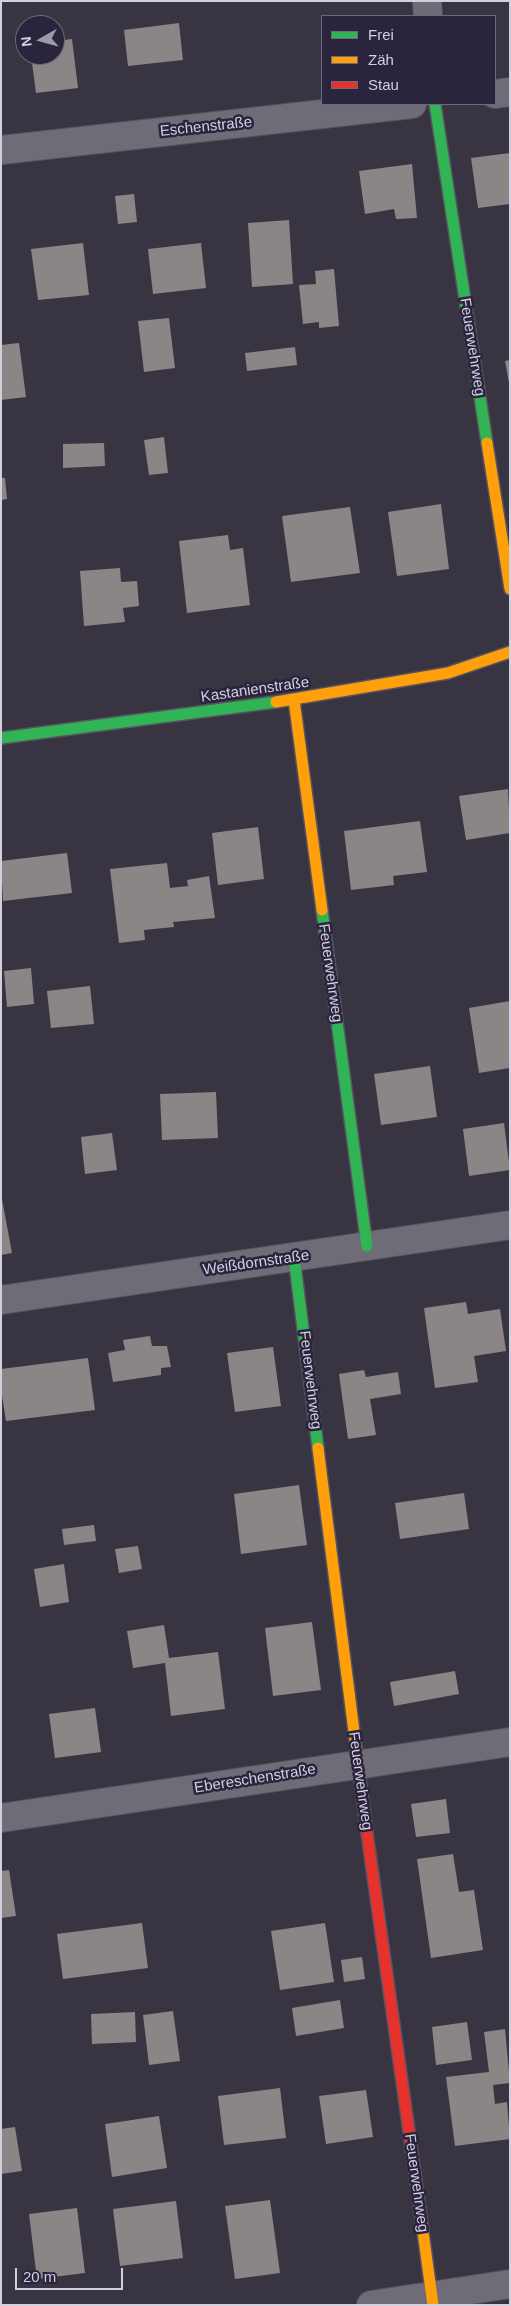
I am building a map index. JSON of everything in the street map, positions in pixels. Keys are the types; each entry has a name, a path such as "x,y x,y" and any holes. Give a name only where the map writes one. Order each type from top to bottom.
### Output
{"street":[{"path":"427,1 428,15"},
{"path":"496,94 510,92"},
{"name":"Eschenstraße","path":"1,150 403,105"},
{"name":"Feuerwehrweg","path":"435,105 510,589"},
{"name":"Kastanienstraße","path":"1,738 294,700 448,673 510,652"},
{"name":"Feuerwehrweg","path":"294,700 367,1246"},
{"name":"Weißdornstraße","path":"1,1300 510,1225"},
{"name":"Feuerwehrweg","path":"294,1257 357,1764 432,2300"},
{"name":"Ebereschenstraße","path":"1,1818 510,1742"},
{"path":"371,2305 432,2300 510,2284"}],"building":[{"path":"179,23 183,60 128,66 124,30"},
{"path":"72,39 78,88 36,93 32,65 65,65 65,40"},
{"path":"510,153 510,204 478,208 471,158"},
{"path":"412,164 417,218 396,219 394,209 365,214 359,171"},
{"path":"134,194 137,222 118,224 115,196"},
{"path":"289,220 293,284 252,287 248,223"},
{"path":"83,243 89,295 38,300 31,249"},
{"path":"201,243 206,288 153,294 148,249"},
{"path":"334,269 339,326 319,328 319,322 303,324 299,285 316,284 315,271"},
{"path":"169,318 175,368 144,372 138,321"},
{"path":"19,343 26,397 1,400 1,345"},
{"path":"295,347 297,365 247,371 245,353"},
{"path":"510,360 510,383 509,383 505,361"},
{"path":"164,437 168,473 149,475 144,440"},
{"path":"104,443 105,466 63,468 63,444"},
{"path":"1,478 5,478 7,499 1,500"},
{"path":"441,504 449,569 397,576 388,512"},
{"path":"350,507 360,573 291,582 282,516"},
{"path":"228,535 230,550 243,548 250,605 187,613 179,541"},
{"path":"120,568 121,582 137,581 139,606 123,608 125,622 84,626 80,571"},
{"path":"508,789 510,833 466,840 459,796"},
{"path":"420,821 427,872 393,876 394,885 351,890 344,831"},
{"path":"258,827 264,879 218,885 212,833"},
{"path":"67,853 72,893 3,901 1,861"},
{"path":"167,863 170,888 188,886 187,880 209,876 215,918 173,922 174,927 144,930 145,940 119,943 110,869"},
{"path":"31,968 34,1004 7,1007 4,971"},
{"path":"90,986 94,1024 51,1028 47,991"},
{"path":"510,1001 510,1068 479,1073 469,1008"},
{"path":"430,1066 437,1117 381,1125 374,1074"},
{"path":"216,1092 218,1138 162,1140 160,1094"},
{"path":"504,1123 510,1170 469,1176 463,1129"},
{"path":"112,1133 117,1170 85,1174 81,1137"},
{"path":"1,1194 12,1253 1,1255"},
{"path":"466,1302 468,1314 500,1309 506,1351 474,1356 478,1382 435,1388 424,1308"},
{"path":"150,1336 152,1346 167,1346 171,1367 161,1368 161,1375 113,1382 108,1353 125,1350 123,1340"},
{"path":"273,1347 281,1406 235,1412 227,1353"},
{"path":"88,1358 95,1410 6,1421 1,1389 1,1369"},
{"path":"364,1370 366,1377 398,1372 401,1394 370,1399 376,1435 348,1439 339,1374"},
{"path":"299,1485 307,1545 241,1554 234,1494"},
{"path":"464,1493 469,1529 400,1539 395,1503"},
{"path":"94,1525 96,1541 64,1545 62,1529"},
{"path":"138,1546 142,1569 119,1573 115,1549"},
{"path":"64,1564 69,1602 40,1607 34,1569"},
{"path":"312,1622 321,1690 273,1696 265,1628"},
{"path":"164,1625 169,1658 218,1652 225,1709 171,1716 165,1663 133,1668 127,1631"},
{"path":"455,1671 459,1694 394,1706 390,1682"},
{"path":"95,1708 101,1752 55,1758 49,1714"},
{"path":"446,1799 450,1833 416,1837 411,1804"},
{"path":"453,1854 459,1892 474,1890 483,1950 431,1958 417,1859"},
{"path":"9,1870 16,1916 1,1918 1,1871"},
{"path":"142,1923 148,1968 63,1979 57,1934"},
{"path":"325,1923 334,1982 280,1990 271,1931"},
{"path":"362,1957 365,1979 344,1982 341,1960"},
{"path":"340,2000 344,2028 296,2036 292,2008"},
{"path":"173,2011 180,2061 149,2065 143,2015"},
{"path":"135,2012 136,2042 92,2044 91,2014"},
{"path":"467,2022 472,2060 436,2065 432,2027"},
{"path":"505,2029 510,2083 493,2085 495,2104 507,2102 510,2139 455,2146 446,2077 489,2072 484,2032"},
{"path":"280,2088 286,2138 224,2145 218,2096"},
{"path":"366,2090 373,2137 326,2144 319,2096"},
{"path":"159,2116 167,2168 112,2177 105,2124"},
{"path":"15,2127 22,2171 1,2174 1,2129"},
{"path":"270,2200 280,2273 235,2279 225,2206"},
{"path":"176,2201 183,2258 120,2266 113,2209"},
{"path":"77,2208 85,2273 37,2279 29,2214"}],"traffic: fast":[{"path":"435,105 487,443"},
{"path":"1,738 276,702"},
{"path":"322,910 367,1246"},
{"path":"294,1257 318,1448"}],"traffic: slow":[{"path":"487,443 510,589"},
{"path":"276,702 448,673 510,652"},
{"path":"294,700 322,910"},
{"path":"318,1448 366,1826"},
{"path":"416,2181 433,2305"}],"traffic: jam":[{"path":"366,1826 416,2181"}]}
